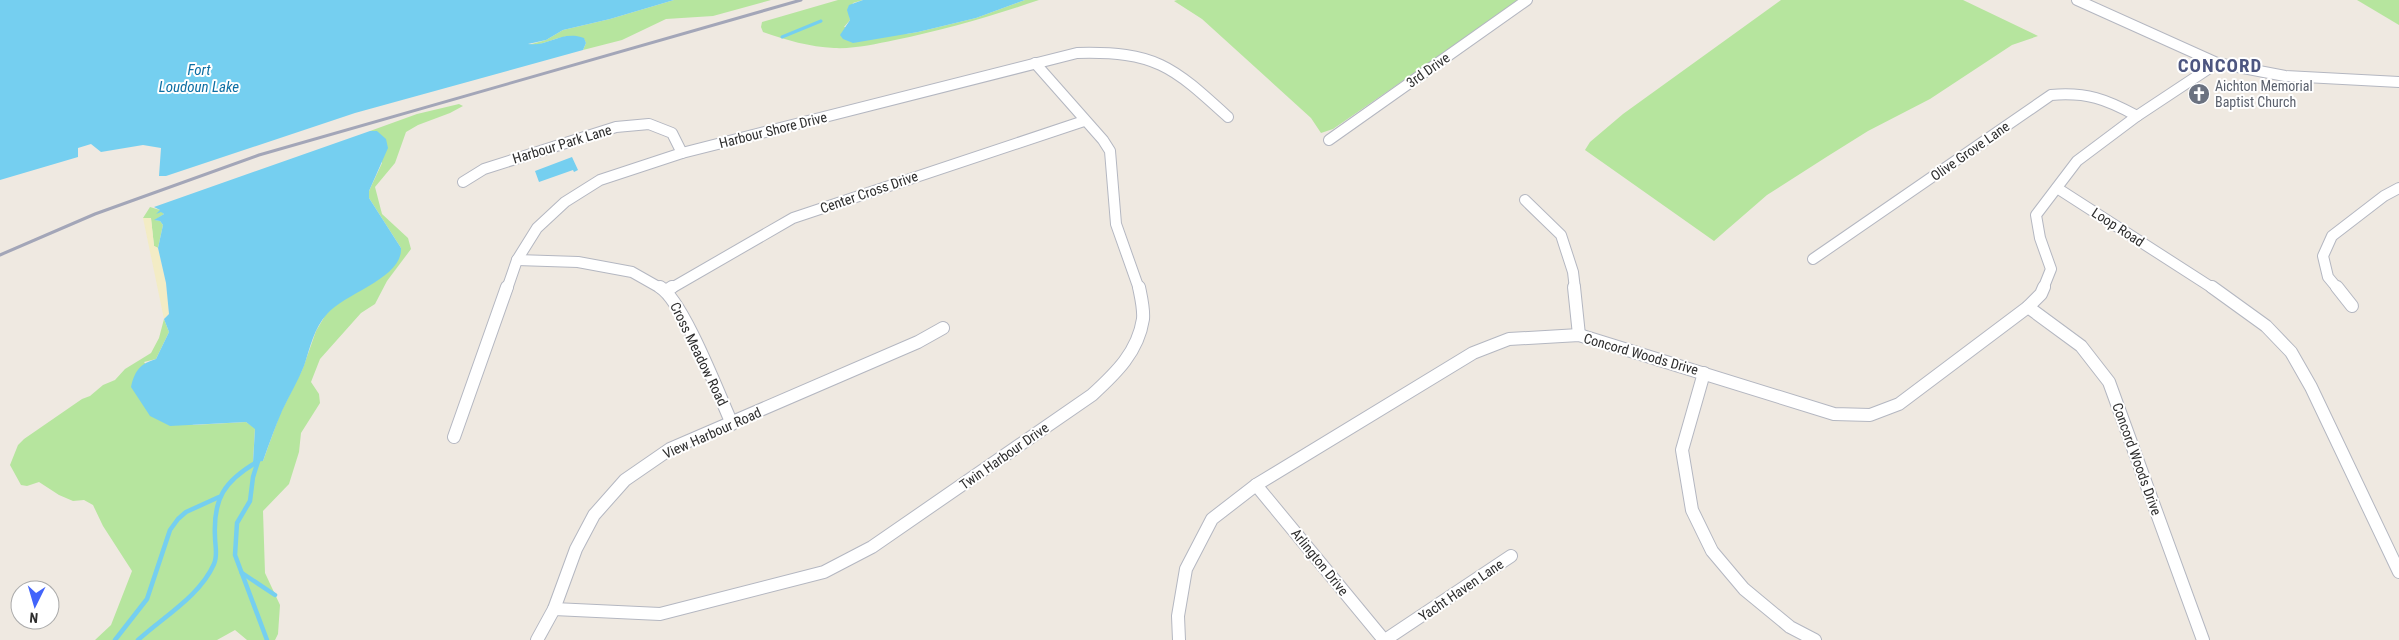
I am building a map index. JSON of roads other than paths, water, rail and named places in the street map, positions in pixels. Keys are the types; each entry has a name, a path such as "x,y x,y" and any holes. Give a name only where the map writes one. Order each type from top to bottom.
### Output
{"street":[{"name":"3rd Drive","path":"1329,140 1527,0"},
{"path":"2077,0 2217,64 2240,70 2272,75 2399,82"},
{"name":"Harbour Shore Drive","path":"454,437 516,260 536,228 565,202 600,180 682,153 1077,53 1111,52 1157,62 1177,73 1228,117"},
{"name":"Twin Harbour Drive","path":"554,609 660,614 824,572 872,547 1092,394 1118,371 1135,347 1143,317 1139,284 1116,224 1110,151 1104,140 1084,121 1035,63"},
{"path":"2057,188 2077,161 2137,116 2217,64"},
{"name":"Olive Grove Lane","path":"1813,259 2050,95 2074,92 2098,96 2137,116"},
{"name":"Center Cross Drive","path":"666,291 793,218 1084,121"},
{"name":"Harbour Park Lane","path":"463,182 484,169 616,127 649,124 672,133 682,153"},
{"name":"Concord Woods Drive","path":"1179,640 1178,616 1186,569 1212,519 1256,485 1473,354 1509,338 1579,335 1834,414 1870,415 1899,404 2028,307 2041,294 2051,269 2040,238 2036,215 2057,188"},
{"name":"Loop Road","path":"2057,188 2229,298 2266,326 2291,352 2311,387 2399,572"},
{"path":"2352,306 2328,278 2324,256 2326,250 2332,236 2384,196 2399,188"},
{"path":"1525,200 1561,236 1574,272 1579,335"},
{"name":"Cross Meadow Road","path":"516,260 578,262 632,272 666,291 680,309 732,424"},
{"name":"Concord Woods Drive","path":"2028,307 2081,346 2109,382 2203,640"},
{"name":"View Harbour Road","path":"537,640 554,609 576,549 594,515 625,480 670,449 732,424 918,342 943,328"},
{"path":"1704,373 1682,450 1692,510 1712,551 1744,590 1790,627 1815,640"},
{"name":"Arlington Drive","path":"1256,485 1384,640"},
{"name":"Yacht Haven Lane","path":"1384,640 1511,556"}],"water":[{"name":"Fort Loudoun Lake","path":"0,0 674,0 610,19 563,30 546,40 528,44 576,36 584,38 586,43 583,50 355,113 166,176 159,176 161,148 143,145 101,152 91,144 78,148 78,157 0,180"},
{"path":"863,0 1025,0 976,18 918,32 853,43 843,39 840,35 850,20 847,10 849,5"},
{"path":"370,131 377,131 386,139 388,148 369,191 369,198 401,248 399,259 383,277 335,306 327,314 313,338 302,372 279,417 263,461 253,462 255,429 246,422 170,426 150,416 131,387 134,376 139,368 156,359 169,332 164,319 169,314 166,283 158,248 163,225 160,221 154,220 164,214 161,212 156,214 160,210 154,207"},
{"path":"572,157 578,170 539,182 535,171"}],"waterway":[{"path":"782,37 821,21"},
{"path":"259,458 253,477 250,501 237,523 235,555 267,640"},
{"path":"138,640 190,596 208,576 216,557 216,512 223,492 236,476 257,462"},
{"path":"115,640 147,599 170,530 186,512 219,497"},
{"path":"242,573 275,595"}],"railway":[{"path":"0,255 95,214 259,155 801,0"}],"place":[{"name":"Aichton Memorial Baptist Church","path":"2199,94"}],"district":[{"name":"CONCORD","path":"2220,65"}]}
